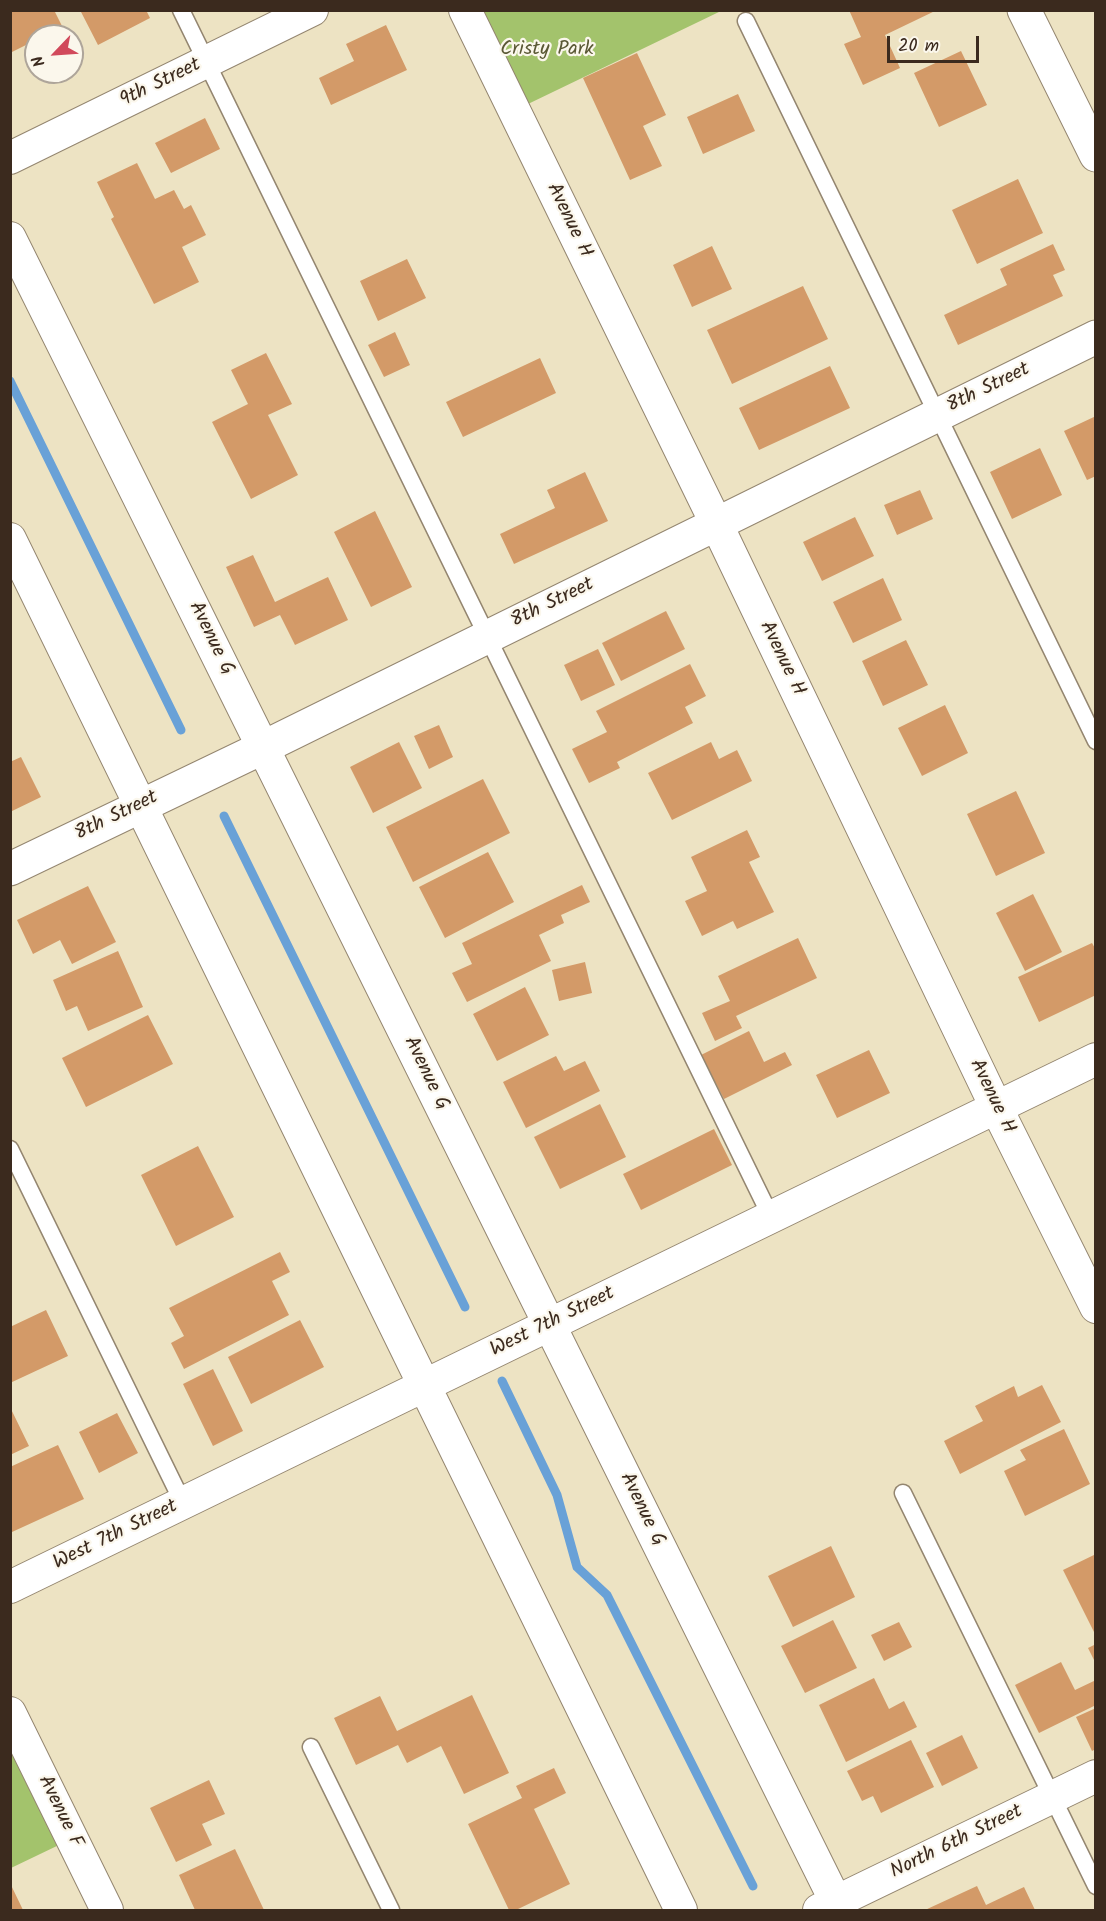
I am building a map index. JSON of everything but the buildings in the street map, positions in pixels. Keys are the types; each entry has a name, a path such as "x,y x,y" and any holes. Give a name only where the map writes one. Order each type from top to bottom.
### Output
{"street":[{"name":"9th Street","path":"10,158 312,10"},
{"name":"Avenue H","path":"465,10 1095,1307"},
{"path":"1024,10 1095,155"},
{"name":"Avenue G","path":"10,238 549,1325 832,1908"},
{"name":"8th Street","path":"10,870 1095,337"},
{"path":"10,539 681,1911"},
{"name":"West 7th Street","path":"10,1587 1095,1059"},
{"name":"Avenue F","path":"10,1713 107,1911"},
{"name":"North 6th Street","path":"832,1908 1095,1776"}],"lane":[{"path":"181,10 771,1216"},
{"path":"746,21 1095,741"},
{"path":"10,1149 183,1503"},
{"path":"903,1493 1095,1886"},
{"path":"311,1747 391,1911"}],"green space":[{"name":"Cristy Park","path":"483,11 721,11 528,104"},
{"path":"10,1741 61,1844 11,1868 10,1868"}],"waterway":[{"path":"10,381 181,730"},
{"path":"224,816 465,1307"},
{"path":"502,1381 557,1495 577,1567 607,1595 753,1886"}]}
